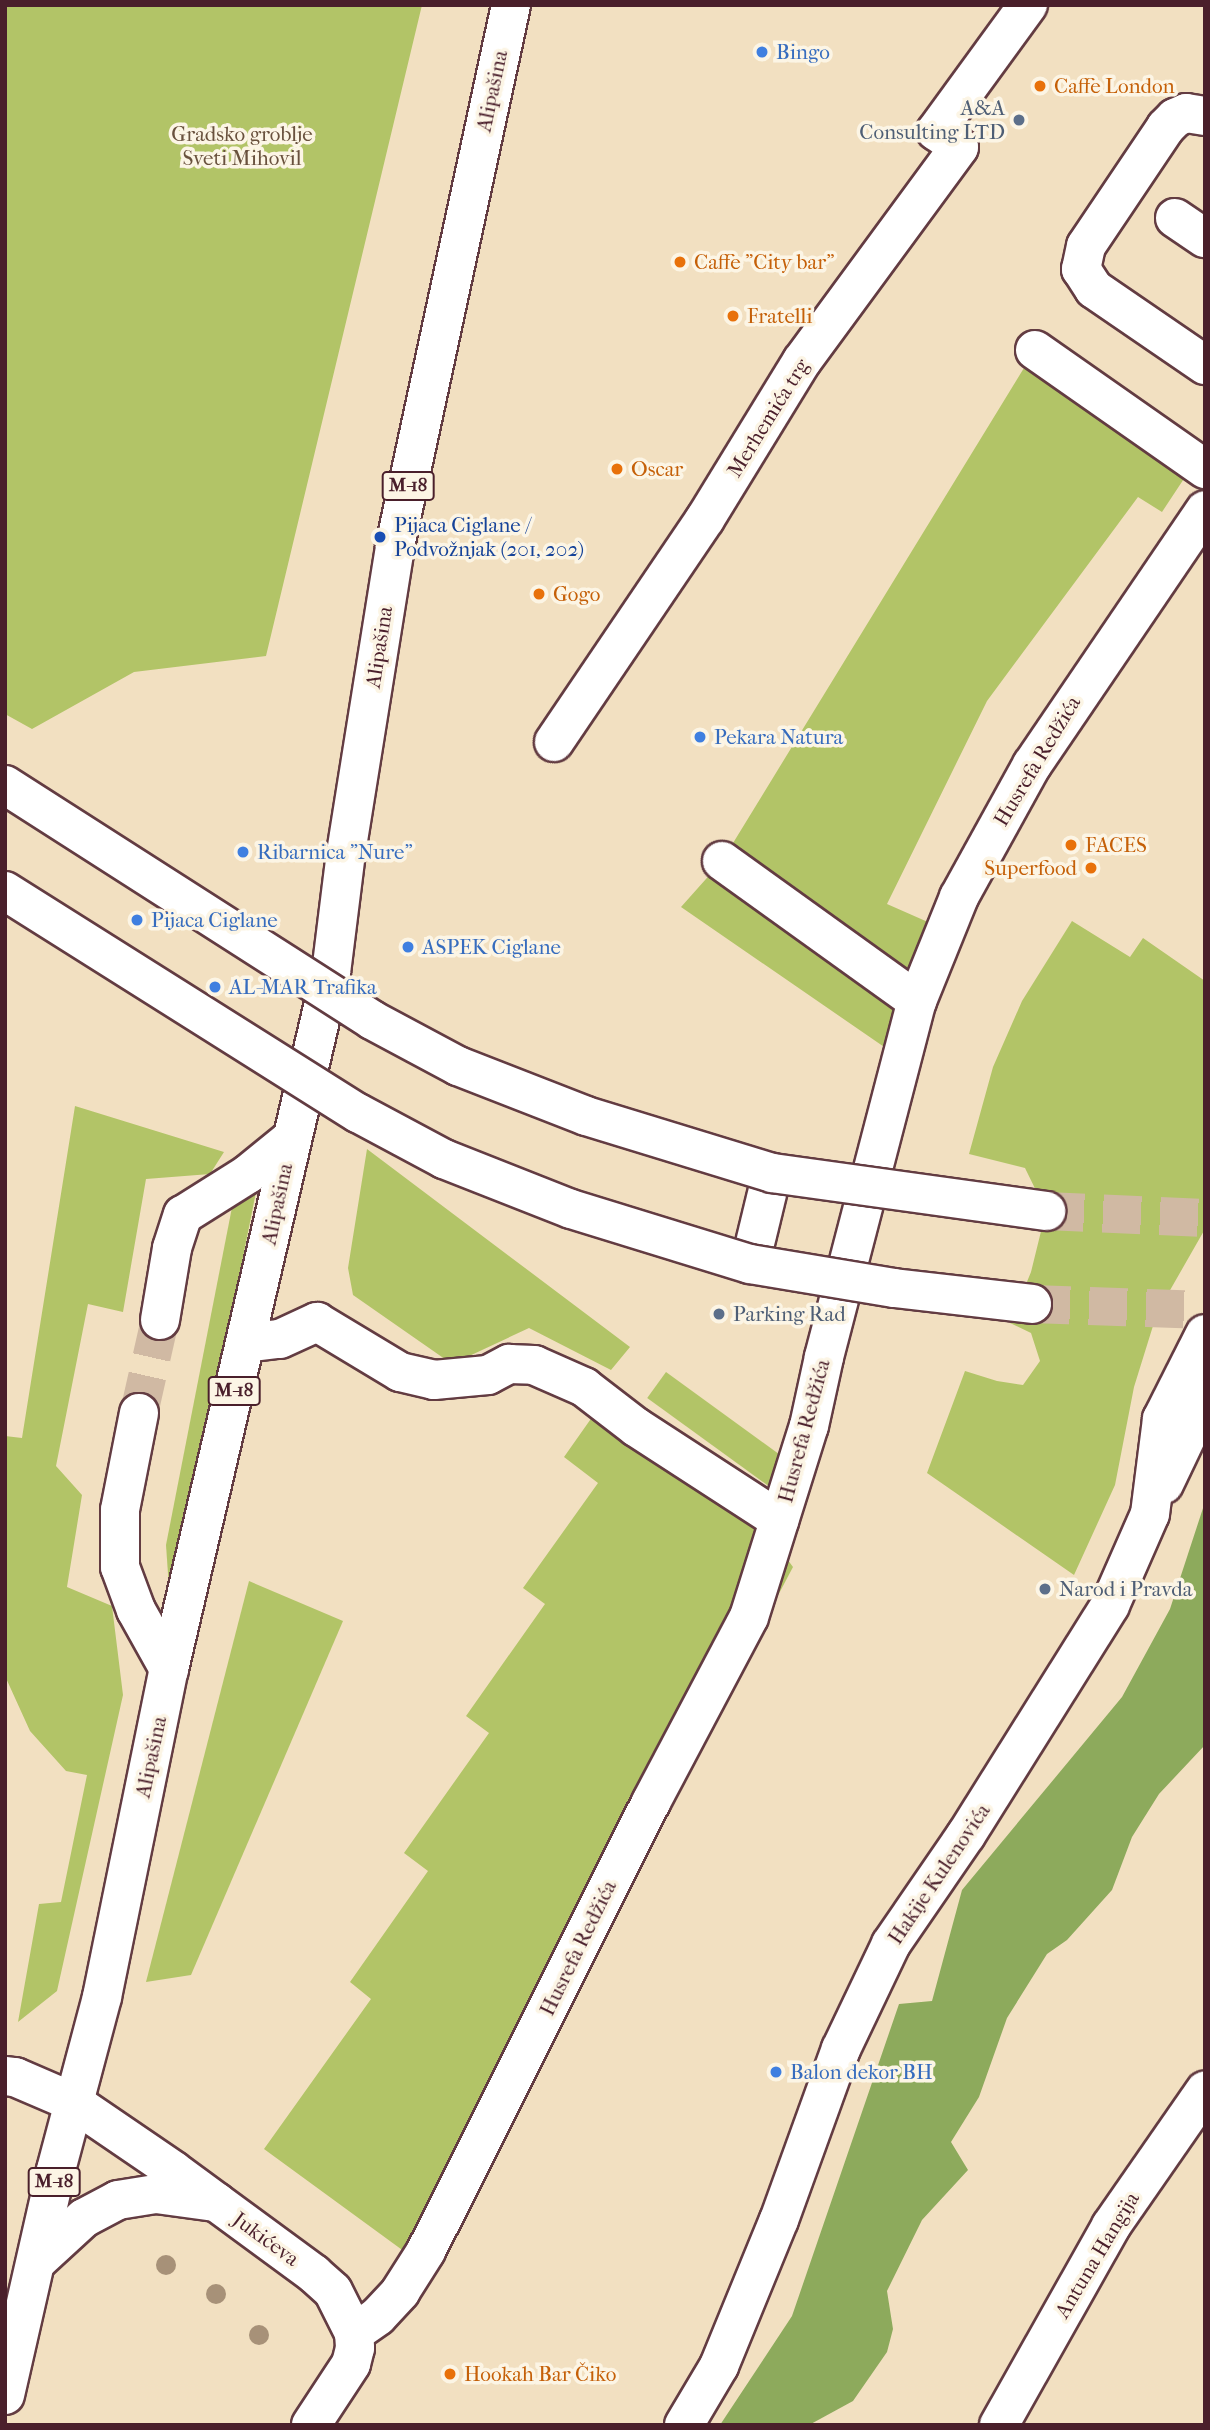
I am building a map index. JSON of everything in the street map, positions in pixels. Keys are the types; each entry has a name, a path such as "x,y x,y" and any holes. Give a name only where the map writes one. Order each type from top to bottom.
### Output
{"street":[{"name":"Alipašina","path":"5,2395 73,2102 102,1997 169,1670 331,972 395,546 511,5"},
{"name":"Merhemića trg","path":"554,742 705,519 802,361 959,146 936,131 1028,5"},
{"path":"1205,116 1186,114 1175,118 1166,127 1086,246 1081,269 1094,289 1205,365"},
{"path":"1035,350 1205,468"},
{"name":"Husrefa Redžića","path":"354,2333 379,2316 400,2292 426,2251 651,1802 749,1617 809,1426 824,1357 917,1001 958,897 1032,765 1205,510"},
{"path":"5,785 372,1020 458,1066 586,1116 772,1173 1046,1211"},
{"path":"722,861 917,1001"},
{"path":"5,891 358,1113 444,1159 571,1209 750,1264 894,1288 1032,1304"},
{"path":"160,1320 172,1248 183,1215 248,1174 291,1139"},
{"path":"750,1264 772,1173"},
{"path":"245,1343 280,1339 317,1322 400,1372 434,1380 488,1375 509,1364 534,1366 584,1387 636,1427 779,1520"},
{"name":"Hakije Kulenovića","path":"684,2425 719,2367 779,2220 841,2049 891,1944 1063,1684 1110,1605 1150,1514 1161,1419 1205,1334"},
{"path":"1150,1514 1205,1398"},
{"path":"139,1413 120,1510 120,1567 136,1610 169,1670"},
{"name":"Jukićeva","path":"5,2076 15,2077 73,2102 314,2274 333,2291 354,2333"},
{"name":"Antuna Hangija","path":"999,2425 1111,2226 1205,2091"},
{"path":"36,2262 83,2218 118,2200 156,2194 216,2202"},
{"path":"311,2425 351,2364 354,2333"}],"green space":[{"name":"Gradsko groblje Sveti Mihovil","path":"5,5 422,5 266,656 134,672 32,729 5,714"},
{"path":"1035,350 1195,462 1162,512 1138,497 987,701 887,904 946,930 906,1062 681,907 722,861"},
{"path":"1072,921 1130,957 1143,938 1205,981 1205,1229 1157,1313 1134,1387 1115,1485 1074,1575 927,1473 965,1371 997,1381 1023,1385 1040,1361 1031,1333 1010,1323 1031,1272 1046,1211 1025,1168 969,1154 993,1067 1022,1001"},
{"path":"75,1106 224,1152 210,1174 146,1179 123,1312 88,1304 56,1466 82,1495 67,1587 112,1606 123,1695 57,1991 18,2022 39,1904 61,1902 87,1775 66,1771 30,1731 5,1676 5,1436 22,1438"},
{"path":"367,1149 630,1347 611,1370 529,1328 452,1364 353,1295 348,1268"},
{"path":"257,1187 171,1617 166,1545 235,1192"},
{"path":"666,1372 813,1479 794,1505 647,1398"},
{"path":"595,1413 776,1544 793,1567 440,2236 405,2252 264,2149 371,1999 350,1982 428,1871 404,1853 489,1733 466,1716 545,1604 523,1588 598,1483 564,1457"},
{"path":"1205,1502 1205,1745 1159,1794 1132,1837 1112,1890 1067,1940 1047,1954 1007,2018 979,2097 951,2142 968,2170 922,2220 887,2291 893,2329 887,2352 853,2401 809,2425 720,2425 792,2316 899,2004 932,2001 962,1890 1122,1697 1170,1609"},
{"path":"249,1581 343,1621 191,1975 146,1982"}],"tunnel":[{"path":"1046,1211 1205,1218"},
{"path":"1032,1304 1205,1310"},
{"path":"139,1413 160,1320"}],"place":[{"name":"Bingo","path":"762,52"},
{"name":"Caffe London","path":"1040,86"},
{"name":"A&A Consulting LTD","path":"1019,120"},
{"name":"Caffe \"City bar\"","path":"680,262"},
{"name":"Fratelli","path":"733,316"},
{"name":"Oscar","path":"617,469"},
{"name":"Pijaca Ciglane / Podvožnjak (201, 202)","path":"380,537"},
{"name":"Gogo","path":"539,594"},
{"name":"Pekara Natura","path":"700,737"},
{"name":"FACES","path":"1071,845"},
{"name":"Ribarnica \"Nure\"","path":"243,852"},
{"name":"Superfood","path":"1091,868"},
{"name":"Pijaca Ciglane","path":"137,920"},
{"name":"ASPEK Ciglane","path":"408,947"},
{"name":"AL-MAR Trafika","path":"215,987"},
{"name":"Parking Rad","path":"719,1314"},
{"name":"Narod i Pravda","path":"1045,1589"},
{"name":"Balon dekor BH","path":"776,2072"},
{"name":"Hookah Bar Čiko","path":"450,2374"}]}
